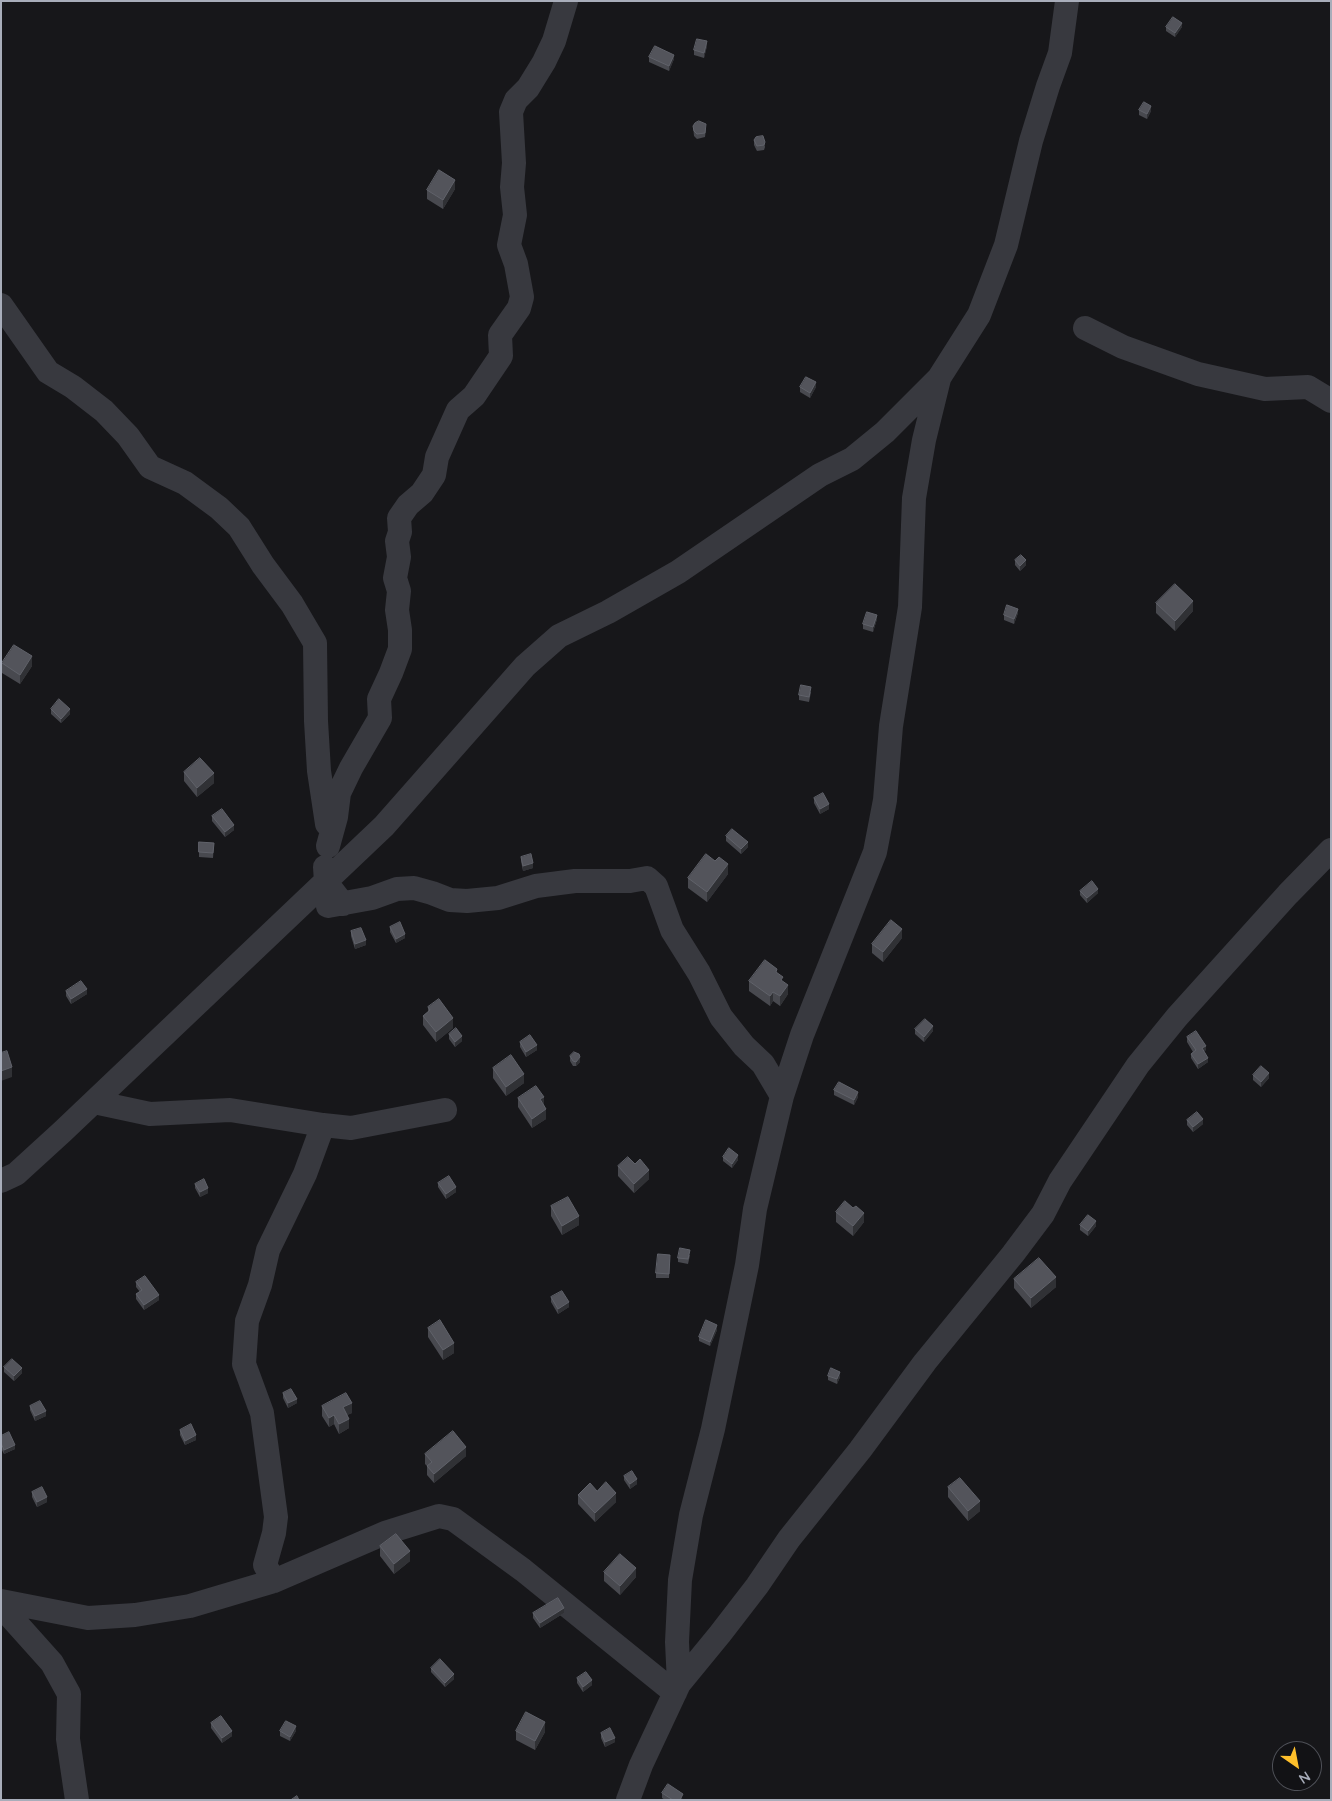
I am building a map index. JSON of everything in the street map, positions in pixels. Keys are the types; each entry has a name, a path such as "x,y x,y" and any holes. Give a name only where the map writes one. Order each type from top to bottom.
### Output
{"street":[{"path":"343,904 326,882 324,870 336,817 339,793 380,718 379,699 400,649 397,610 399,591 395,578 399,557 397,541 400,532 399,518 408,504 422,492 434,475 437,457 458,410 474,396 501,356 500,335 519,308 522,297 516,264 509,245 515,215 512,187 514,163 511,112 516,100 528,88 544,62 554,41 566,1"},
{"path":"1,1181 16,1174 94,1102 384,826 525,666 559,636 608,612 678,572 820,475 852,459 886,432 939,378 979,315 1006,245 1031,141 1060,54 1067,1"},
{"path":"1,305 48,372 73,387 104,412 128,436 150,467 185,483 219,508 239,527 263,565 292,604 315,643 319,771 326,814 328,846"},
{"path":"1085,328 1123,347 1198,374 1265,390 1308,387 1331,401"},
{"path":"677,1688 680,1580 686,1543 713,1429 747,1265 755,1209 782,1096 802,1035 875,852 885,800 891,726 910,607 914,498 924,440 939,378"},
{"path":"628,1800 641,1765 677,1688 757,1586 789,1539 860,1450 925,1362 1043,1214 1060,1181 1138,1064 1177,1017 1288,894 1331,850"},
{"path":"290,916 304,910 372,898 397,889 414,888 432,892 450,900 467,901 498,898 536,886 565,882 630,881 647,878 656,886 672,930 699,973 721,1017 744,1046 762,1064 782,1096"},
{"path":"94,1102 150,1114 230,1110 351,1128 445,1110"},
{"path":"274,1581 265,1565 274,1533 276,1517 262,1413 244,1364 247,1321 260,1285 268,1250 306,1174 323,1125"},
{"path":"1,1601 88,1618 135,1615 190,1606 274,1581 385,1533 439,1516 453,1519 677,1688"},
{"path":"1,1606 52,1663 69,1694 68,1739 77,1800"}],"building":[{"path":"1173,17 1182,23 1175,33 1166,27"},
{"path":"697,39 707,41 704,53 694,50"},
{"path":"655,46 674,55 669,66 649,57"},
{"path":"1144,102 1151,106 1147,114 1139,110"},
{"path":"699,121 706,124 705,133 697,134 694,131 693,126"},
{"path":"763,136 764,145 757,146 754,140 756,137"},
{"path":"439,170 455,180 443,200 427,190"},
{"path":"806,377 816,382 810,393 800,387"},
{"path":"1021,555 1026,560 1020,566 1015,560"},
{"path":"1175,584 1193,601 1175,621 1156,603"},
{"path":"1007,605 1018,609 1014,619 1004,615"},
{"path":"867,612 877,615 873,627 863,624"},
{"path":"14,645 32,656 20,675 2,663"},
{"path":"801,685 811,687 809,697 799,695"},
{"path":"59,699 70,709 61,719 51,709"},
{"path":"200,758 214,773 197,788 184,772"},
{"path":"823,793 829,804 820,809 814,798"},
{"path":"222,809 234,825 225,832 212,816"},
{"path":"732,829 748,842 741,849 726,836"},
{"path":"199,842 214,843 213,853 199,852"},
{"path":"531,854 533,863 523,866 521,857"},
{"path":"706,854 715,861 719,857 728,864 707,892 688,878"},
{"path":"1092,881 1098,889 1087,898 1080,891"},
{"path":"891,920 902,929 883,952 872,944"},
{"path":"400,922 405,934 396,939 390,927"},
{"path":"361,928 366,940 355,944 351,931"},
{"path":"765,960 777,969 776,972 783,977 781,980 788,985 780,996 773,992 770,996 749,981"},
{"path":"81,981 87,989 71,999 66,991"},
{"path":"439,999 453,1018 436,1032 423,1016 430,1010 428,1007"},
{"path":"925,1019 933,1026 924,1037 915,1029"},
{"path":"456,1028 462,1036 455,1042 449,1034"},
{"path":"1196,1031 1206,1046 1202,1048 1208,1058 1198,1064 1191,1054 1196,1050 1187,1037"},
{"path":"530,1035 537,1045 526,1052 520,1042"},
{"path":"7,1051 12,1067 1,1071 1,1053"},
{"path":"574,1052 579,1054 580,1057 576,1062 570,1056"},
{"path":"511,1055 524,1074 506,1087 493,1068"},
{"path":"1261,1066 1269,1073 1261,1082 1253,1075"},
{"path":"839,1082 858,1092 854,1100 834,1090"},
{"path":"536,1086 544,1097 540,1099 546,1109 532,1119 518,1098"},
{"path":"1197,1112 1203,1119 1193,1127 1187,1120"},
{"path":"729,1148 738,1155 732,1164 723,1157"},
{"path":"628,1157 635,1164 640,1159 649,1170 634,1184 618,1166"},
{"path":"449,1176 456,1187 446,1194 438,1183"},
{"path":"204,1179 208,1188 200,1192 195,1184"},
{"path":"568,1197 579,1216 562,1226 551,1206"},
{"path":"845,1201 853,1208 856,1206 864,1213 853,1226 836,1212"},
{"path":"1088,1215 1096,1221 1088,1231 1080,1225"},
{"path":"680,1248 690,1250 688,1259 678,1258"},
{"path":"658,1254 670,1255 669,1274 656,1273"},
{"path":"1039,1258 1056,1277 1031,1298 1014,1279"},
{"path":"145,1276 159,1295 144,1305 136,1294 142,1290 136,1282"},
{"path":"562,1291 569,1302 558,1309 551,1297"},
{"path":"440,1320 454,1343 443,1350 428,1328"},
{"path":"706,1320 717,1325 710,1342 699,1337"},
{"path":"12,1359 22,1368 14,1376 4,1367"},
{"path":"831,1368 840,1372 837,1379 828,1376"},
{"path":"291,1389 297,1399 288,1403 283,1393"},
{"path":"346,1393 352,1403 343,1407 349,1419 339,1424 334,1415 329,1418 322,1406"},
{"path":"40,1401 46,1411 35,1416 30,1406"},
{"path":"191,1424 196,1435 185,1441 180,1430"},
{"path":"453,1431 466,1447 434,1474 427,1466 432,1462 425,1454"},
{"path":"9,1432 15,1445 4,1450 1,1436"},
{"path":"632,1471 637,1479 630,1484 624,1476"},
{"path":"960,1478 980,1501 968,1511 948,1487"},
{"path":"606,1482 616,1493 595,1513 578,1495 590,1483 597,1491"},
{"path":"42,1487 47,1497 37,1502 32,1492"},
{"path":"396,1534 410,1551 394,1564 380,1546"},
{"path":"620,1554 636,1568 620,1586 604,1572"},
{"path":"558,1598 564,1608 540,1623 533,1613"},
{"path":"440,1659 454,1674 445,1683 431,1668"},
{"path":"586,1672 592,1680 583,1687 577,1678"},
{"path":"526,1712 545,1722 535,1741 516,1731"},
{"path":"221,1716 232,1731 222,1738 211,1723"},
{"path":"286,1721 296,1726 290,1737 280,1731"},
{"path":"610,1728 615,1738 605,1742 601,1733"},
{"path":"668,1784 683,1794 680,1800 673,1800 662,1793"},
{"path":"297,1796 299,1800 291,1800"}]}
